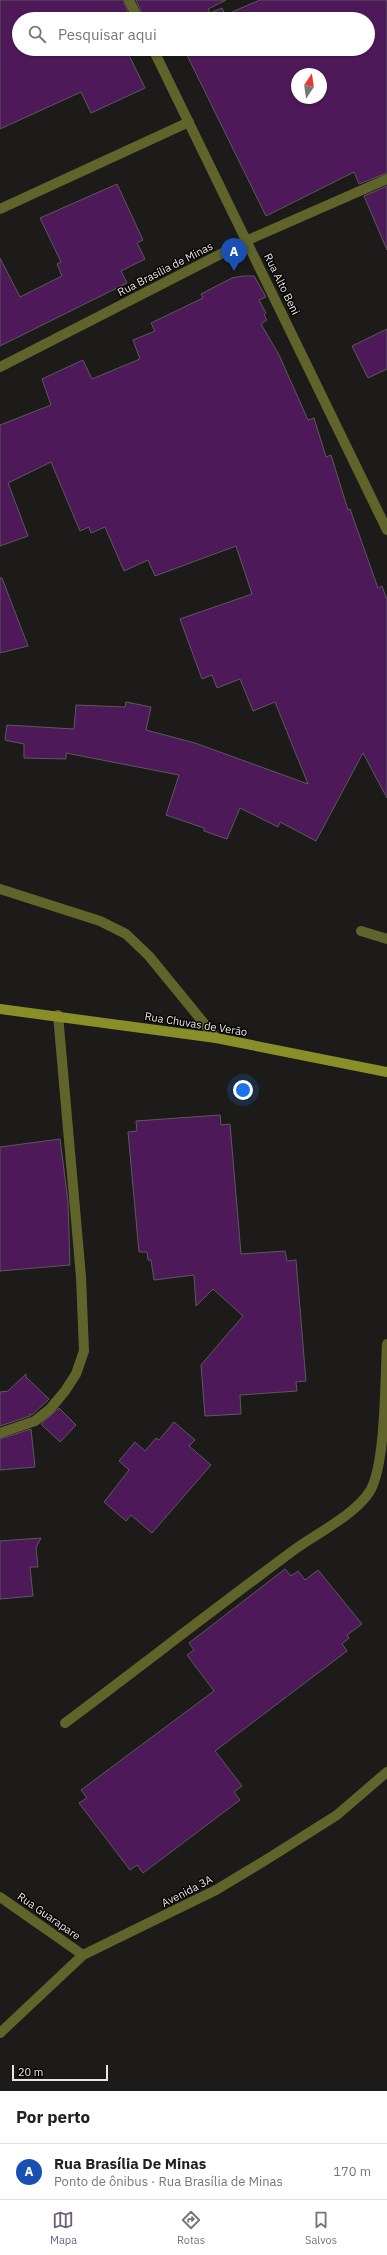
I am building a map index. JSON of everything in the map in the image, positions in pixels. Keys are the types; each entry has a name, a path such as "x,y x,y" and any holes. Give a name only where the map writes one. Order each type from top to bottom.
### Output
{"street":[{"path":"129,0 135,12"},
{"name":"Rua Alto Beni","path":"156,56 248,240 387,530"},
{"path":"0,209 189,122"},
{"name":"Rua Brasília de Minas","path":"0,367 248,240 387,179"},
{"path":"0,889 100,921 126,934 149,956 216,1038"},
{"path":"361,931 387,939"},
{"name":"Rua Chuvas de Verão","path":"0,1008 216,1038 387,1072"},
{"path":"0,1433 36,1421 50,1409 65,1391 76,1374 84,1351 81,1277 58,1015"},
{"path":"65,1723 296,1548 337,1521 357,1505 370,1490 380,1459 387,1344"},
{"name":"Avenida 3A","path":"0,2033 83,1955 216,1890 337,1815 387,1772"},
{"name":"Rua Guarapare","path":"0,1896 83,1955"}],"building":[{"path":"0,0 123,0 128,12 12,12 12,56 129,56 145,88 91,113 81,92 0,129"},
{"path":"136,0 226,0 208,9 210,12 141,12"},
{"path":"260,0 387,0 387,173 359,184 354,172 266,216 187,56 375,56 375,12 232,12"},
{"path":"222,8 224,12 212,12"},
{"path":"117,184 143,240 137,243 145,259 121,271 127,283 0,346 0,258 20,297 62,276 57,264 61,262 40,218"},
{"path":"387,186 387,250 364,196"},
{"path":"254,276 266,297 259,300 266,313 264,315 267,320 261,324 279,355 308,420 314,418 326,457 331,455 348,510 350,509 378,588 382,586 387,600 387,798 363,753 316,841 280,822 278,827 240,808 227,839 204,831 204,828 166,815 179,775 66,753 66,759 24,758 24,744 5,740 7,725 74,729 76,705 125,707 126,702 151,707 146,730 195,743 308,784 275,702 253,711 240,679 217,688 212,675 202,679 180,619 252,594 236,546 155,576 148,560 124,571 105,527 91,533 89,527 80,531 51,462 8,483 28,536 0,546 0,425 51,405 42,379 83,360 92,379 140,359 133,340 155,331 151,323 203,298 201,294 232,278"},
{"path":"387,329 387,369 368,378 352,346"},
{"path":"0,578 2,578 28,646 0,653"},
{"path":"220,1115 221,1125 230,1124 241,1254 285,1251 287,1261 296,1260 306,1381 296,1382 297,1391 240,1395 241,1414 205,1416 201,1365 243,1316 213,1289 196,1306 194,1275 154,1280 151,1260 148,1260 147,1252 139,1252 128,1132 137,1131 136,1121"},
{"path":"60,1139 68,1201 70,1265 0,1271 0,1147"},
{"path":"26,1374 26,1377 49,1399 32,1415 30,1414 30,1416 0,1426 0,1392 8,1391"},
{"path":"59,1408 76,1425 60,1442 41,1424"},
{"path":"174,1422 195,1440 189,1446 211,1465 152,1533 131,1515 126,1521 104,1502 129,1470 119,1461 135,1442 145,1451 156,1438 159,1440"},
{"path":"31,1429 35,1467 0,1470 0,1439"},
{"path":"41,1538 36,1548 38,1567 30,1567 33,1596 0,1599 0,1541"},
{"path":"285,1569 291,1576 298,1571 305,1580 318,1570 362,1624 347,1635 349,1638 342,1644 347,1651 215,1751 242,1786 234,1792 240,1800 143,1873 137,1865 130,1870 79,1803 87,1798 81,1790 214,1691 187,1655 194,1650 189,1643"}],"place":[{"name":"Rua Brasília De Minas","path":"234,271"}]}
